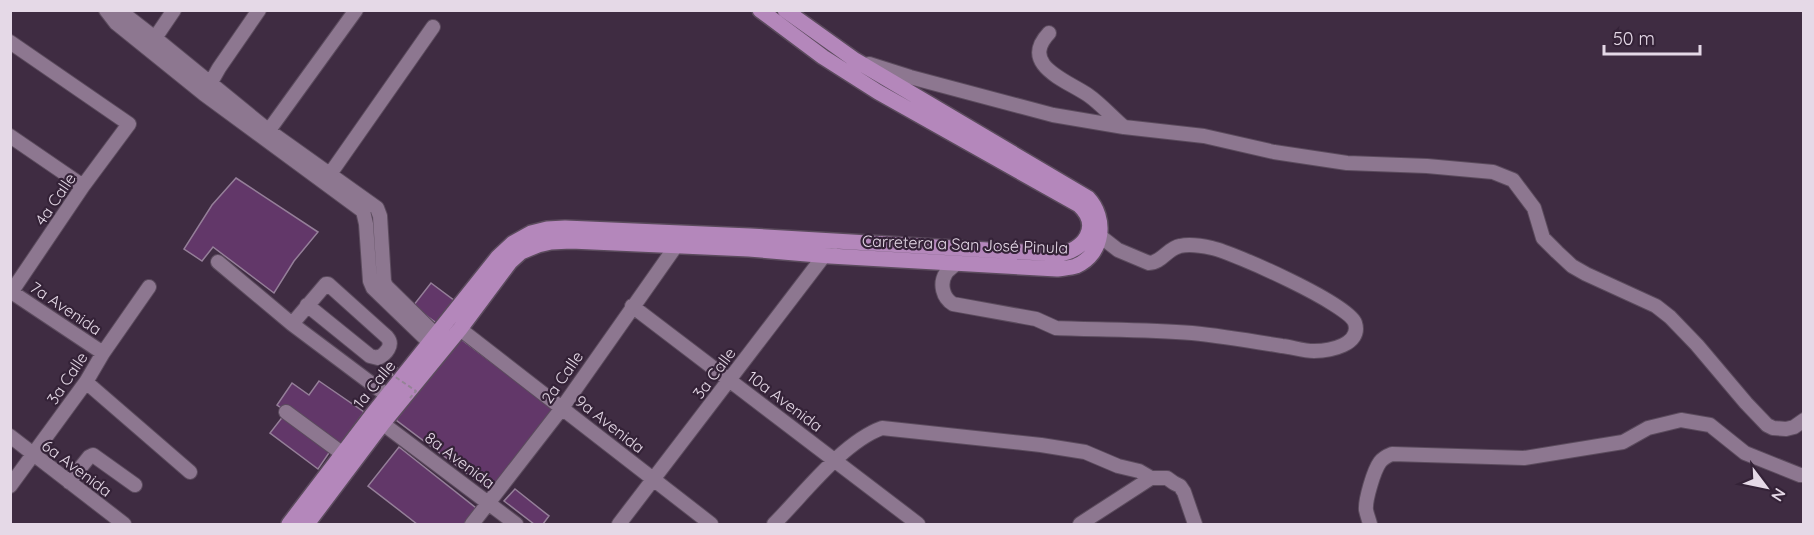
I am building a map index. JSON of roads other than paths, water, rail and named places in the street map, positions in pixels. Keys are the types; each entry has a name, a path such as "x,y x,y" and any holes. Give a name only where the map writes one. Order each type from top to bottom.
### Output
{"main road":[{"name":"Carretera a San José Pinula","path":"495,272 505,249 536,231 553,228 750,236 1056,255 1071,252 1081,246 1088,234 1089,223 1083,210 1076,203 878,92 823,57 760,10"},
{"path":"785,10 855,60 1088,198 1098,215 1100,236"},
{"name":"Carretera a San José Pinula","path":"495,272 525,250 544,243 571,241 749,249 1057,269 1081,263 1096,247 1100,236"},
{"name":"1a Calle","path":"378,419 388,396 433,339 495,272"},
{"name":"1a Calle","path":"289,525 348,458 378,419 460,328 495,272"},
{"name":"1a Calle","path":"312,523 348,458"}],"street":[{"path":"106,10 118,24 207,88 363,211 366,224 369,281 373,288 433,339"},
{"path":"119,10 156,38 207,88"},
{"path":"156,38 174,10"},
{"path":"207,88 260,10"},
{"path":"266,135 356,10"},
{"path":"330,174 433,27"},
{"path":"1049,33 1040,46 1039,55 1043,65 1090,96 1124,127"},
{"name":"4a Calle","path":"10,42 129,124 83,186 11,292"},
{"path":"855,60 1053,115 1124,127 1204,136 1274,152 1347,163 1427,166 1493,172 1513,180 1534,208 1543,238 1572,266 1656,306 1670,317 1767,425 1773,428 1794,428 1803,420"},
{"path":"266,135 330,174 376,208 380,216 386,286 433,339"},
{"path":"10,136 83,186"},
{"path":"957,263 946,274 942,284 947,301 1036,319 1056,328 1192,333 1315,351 1344,345 1350,342 1355,335 1356,329 1352,316 1321,297 1252,262 1211,248 1180,246 1172,249 1154,263 1149,263 1118,250 1100,236"},
{"name":"3a Calle","path":"619,525 826,255 834,241"},
{"name":"2a Calle","path":"472,525 562,408 675,246"},
{"path":"218,262 292,324 388,396"},
{"path":"292,324 307,305 326,284 387,337 390,345 386,352 378,358 370,356 307,305"},
{"name":"3a Calle","path":"10,486 86,382 103,353 149,287"},
{"name":"7a Avenida","path":"11,292 103,353"},
{"name":"10a Avenida","path":"632,306 918,525"},
{"name":"9a Avenida","path":"460,328 711,525"},
{"path":"86,382 190,472"},
{"path":"286,412 348,458"},
{"name":"8a Avenida","path":"378,419 516,525"},
{"path":"1370,525 1366,504 1376,469 1383,459 1392,454 1524,458 1623,442 1648,428 1682,420 1710,425 1745,453 1803,475"},
{"path":"774,525 835,460 869,432 882,428 1085,452 1119,466 1139,471 1151,478 1167,478 1180,486 1195,525"},
{"name":"6a Avenida","path":"10,436 124,525"},
{"path":"69,482 93,455 135,485"},
{"path":"1080,525 1151,478"}]}
